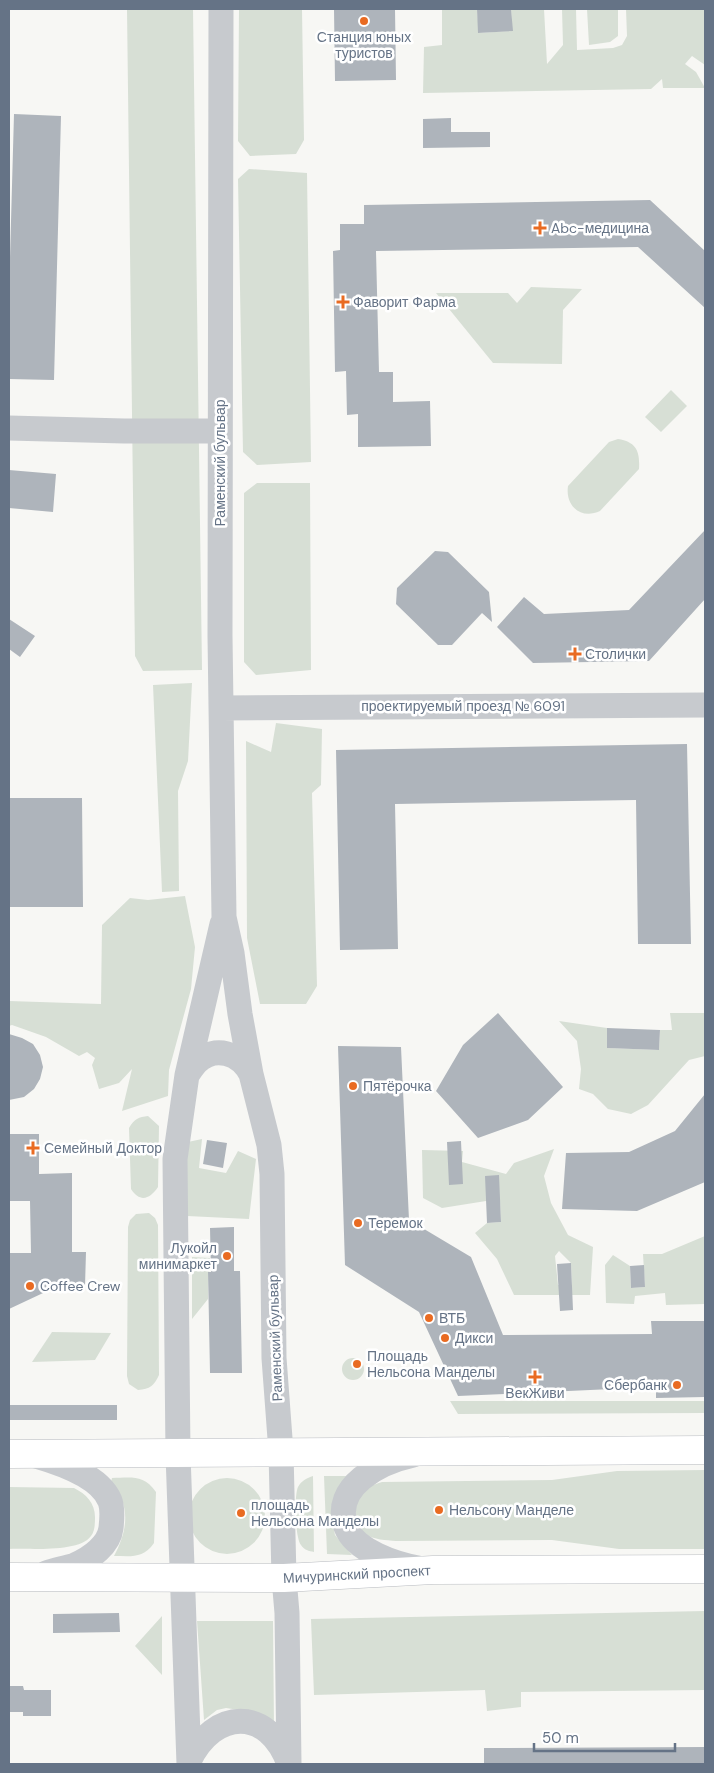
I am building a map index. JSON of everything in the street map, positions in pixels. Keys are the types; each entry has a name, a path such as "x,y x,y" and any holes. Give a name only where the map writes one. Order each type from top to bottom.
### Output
{"main road":[{"path":"19,1454 705,1450"},
{"name":"Мичуринский проспект","path":"20,1577 284,1578 432,1570 705,1569"}],"street":[{"name":"Раменский бульвар","path":"220,9 221,708 224,917 232,953 240,1014 251,1074 269,1145 272,1174 274,1358 280,1452 284,1578 288,1613 289,1764"},
{"path":"9,428 220,432"},
{"name":"проектируемый проезд № 6091","path":"221,708 705,705"},
{"name":"Раменский бульвар","path":"189,1763 178,1454 175,1159 187,1076 224,917"},
{"path":"187,1076 197,1062 210,1054 222,1052 237,1057 246,1064 251,1074"},
{"path":"423,1452 399,1458 368,1474 355,1484 346,1497 344,1511 347,1528 357,1542 380,1557 407,1566 432,1570"},
{"path":"19,1454 61,1463 88,1478 101,1489 110,1501 112,1517 110,1534 104,1545 93,1555 76,1565 20,1577"},
{"path":"189,1763 194,1751 204,1738 217,1728 232,1722 246,1722 258,1724 271,1733 284,1750 289,1764"}],"shaded area":[{"path":"127,9 193,9 202,670 143,671 135,656"},
{"path":"239,9 302,9 304,140 296,154 250,156 238,141"},
{"path":"442,9 477,9 479,33 512,31 511,9 544,9 547,64 563,45 562,9 576,9 577,50 613,48 622,45 627,36 626,9 705,9 705,65 692,56 685,64 696,72 705,88 663,88 662,79 651,89 423,93 424,47 442,45"},
{"path":"587,9 618,9 618,36 610,42 589,45"},
{"path":"249,169 307,173 311,462 257,465 243,452 238,179"},
{"path":"531,287 582,289 563,310 562,364 493,363 436,293 508,293 517,303"},
{"path":"671,390 687,406 661,432 645,417"},
{"path":"618,439 633,445 636,449 639,458 639,469 600,511 587,514 581,512 569,500 568,486 609,442"},
{"path":"257,483 310,483 311,670 256,675 244,662 244,493"},
{"path":"192,683 188,761 178,791 179,891 162,892 153,685"},
{"path":"276,723 322,729 321,785 312,793 317,986 306,1004 260,1004 247,938 246,741 271,752"},
{"path":"185,896 195,947 191,989 169,1070 168,1096 122,1111 132,1069 119,1083 99,1089 92,1065 95,1058 87,1052 79,1056 46,1037 12,1025 9,1026 9,1001 101,1004 102,925 130,898 148,900"},
{"path":"670,1013 705,1013 705,1056 689,1060 648,1105 631,1114 608,1109 593,1094 579,1089 581,1069 577,1041 559,1021 607,1028 607,1048 659,1050 660,1030 672,1030"},
{"path":"148,1116 159,1126 158,1187 148,1197 141,1198 131,1189 129,1128 137,1119"},
{"path":"202,1139 199,1168 226,1173 238,1151 256,1159 249,1219 187,1216 185,1159 188,1142"},
{"path":"554,1149 544,1176 551,1203 568,1235 593,1247 590,1295 514,1295 497,1259 475,1233 487,1223 501,1222 500,1201 486,1201 442,1208 423,1198 422,1150 463,1151 462,1162 506,1174 514,1163","holes":["559,1251 571,1263 572,1285 558,1285 555,1256"]},
{"path":"149,1213 155,1218 158,1225 159,1375 151,1386 138,1390 129,1384 127,1376 128,1227 130,1220 136,1214"},
{"path":"705,1236 705,1304 666,1305 665,1293 635,1296 634,1304 606,1303 605,1265 613,1255 630,1266 631,1288 645,1287 643,1254 662,1254"},
{"path":"192,1257 210,1258 211,1270 208,1272 208,1299 192,1319"},
{"path":"52,1332 111,1333 95,1360 32,1362"},
{"path":"353,1358 361,1361 364,1369 361,1377 353,1380 345,1377 342,1369 345,1361"},
{"path":"450,1401 705,1401 705,1413 458,1414"},
{"path":"705,1470 705,1549 619,1549 552,1540 396,1541 376,1539 365,1534 360,1530 354,1518 356,1504 362,1492 382,1482 552,1480 617,1471"},
{"path":"313,1476 314,1552 308,1551 301,1545 296,1526 298,1487 304,1480"},
{"path":"324,1476 352,1476 334,1499 331,1515 335,1535 352,1555 327,1554"},
{"path":"112,1478 136,1478 146,1482 156,1492 154,1543 146,1552 131,1556 114,1556 122,1537 125,1518 122,1500 111,1482"},
{"path":"227,1478 242,1481 254,1489 262,1501 265,1516 262,1531 254,1543 242,1551 227,1554 212,1551 200,1543 192,1531 189,1516 192,1501 200,1489 212,1481"},
{"path":"9,1487 74,1488 78,1490 86,1496 95,1512 94,1529 91,1536 76,1545 53,1549 9,1549"},
{"path":"705,1611 705,1690 521,1692 521,1707 487,1711 485,1690 314,1695 311,1619"},
{"path":"162,1616 162,1675 135,1646"},
{"path":"197,1621 273,1621 274,1728 252,1712 226,1708 217,1710 204,1720"}],"building":[{"path":"334,9 395,9 396,80 335,81"},
{"path":"477,9 511,9 513,31 478,33"},
{"path":"14,114 61,116 54,380 9,379 9,293"},
{"path":"451,118 451,132 490,132 490,147 423,148 423,119"},
{"path":"650,200 705,251 705,308 638,247 376,251 379,372 393,372 393,402 430,401 431,446 358,447 358,414 347,415 346,371 335,372 333,251 340,250 340,224 364,224 364,205"},
{"path":"9,470 56,474 53,512 9,508"},
{"path":"705,530 705,599 649,661 533,663 497,627 524,597 544,614 629,610"},
{"path":"435,551 448,552 489,592 492,622 482,613 452,645 438,645 396,604 397,588"},
{"path":"9,619 35,636 20,657 9,649"},
{"path":"687,744 691,944 638,944 636,800 395,804 398,949 340,950 336,750"},
{"path":"9,798 82,798 83,907 9,907"},
{"path":"498,1013 563,1087 528,1120 478,1138 436,1091 463,1045"},
{"path":"607,1028 660,1030 659,1050 607,1048"},
{"path":"9,1034 33,1044 40,1055 43,1067 40,1079 34,1089 24,1097 9,1100"},
{"path":"338,1046 401,1047 409,1220 471,1257 503,1335 652,1334 651,1321 705,1321 705,1397 656,1398 656,1387 458,1396 419,1312 345,1265"},
{"path":"705,1094 705,1182 637,1211 562,1209 566,1153 629,1152 675,1131"},
{"path":"9,1134 39,1134 39,1174 72,1173 72,1252 86,1252 85,1286 58,1286 9,1309 9,1253 31,1253 30,1201 9,1201"},
{"path":"207,1140 227,1143 223,1168 203,1164"},
{"path":"461,1141 463,1184 449,1185 447,1142"},
{"path":"499,1175 501,1222 487,1223 485,1176"},
{"path":"234,1227 234,1271 240,1271 242,1373 210,1373 208,1272 211,1272 210,1228"},
{"path":"571,1263 573,1310 560,1311 557,1264"},
{"path":"644,1265 645,1287 631,1288 630,1266"},
{"path":"9,1405 117,1405 117,1420 9,1420"},
{"path":"119,1613 120,1632 53,1633 53,1614"},
{"path":"9,1686 23,1686 24,1690 51,1690 51,1716 23,1716 23,1712 9,1712"},
{"path":"705,1747 705,1764 484,1764 484,1748"}],"place":[{"name":"Станция юных туристов","path":"364,21"},
{"name":"Abc-медицина","path":"540,228"},
{"name":"Фаворит Фарма","path":"343,302"},
{"name":"Столички","path":"575,654"},
{"name":"Пятёрочка","path":"353,1086"},
{"name":"Семейный Доктор","path":"33,1148"},
{"name":"Теремок","path":"358,1223"},
{"name":"Лукойл минимаркет","path":"227,1256"},
{"name":"Coffee Crew","path":"30,1286"},
{"name":"ВТБ","path":"429,1318"},
{"name":"Дикси","path":"445,1338"},
{"name":"Площадь Нельсона Манделы","path":"357,1364"},
{"name":"ВекЖиви","path":"535,1377"},
{"name":"Сбербанк","path":"677,1385"},
{"name":"Нельсону Манделе","path":"439,1510"},
{"name":"площадь Нельсона Манделы","path":"241,1513"}]}
